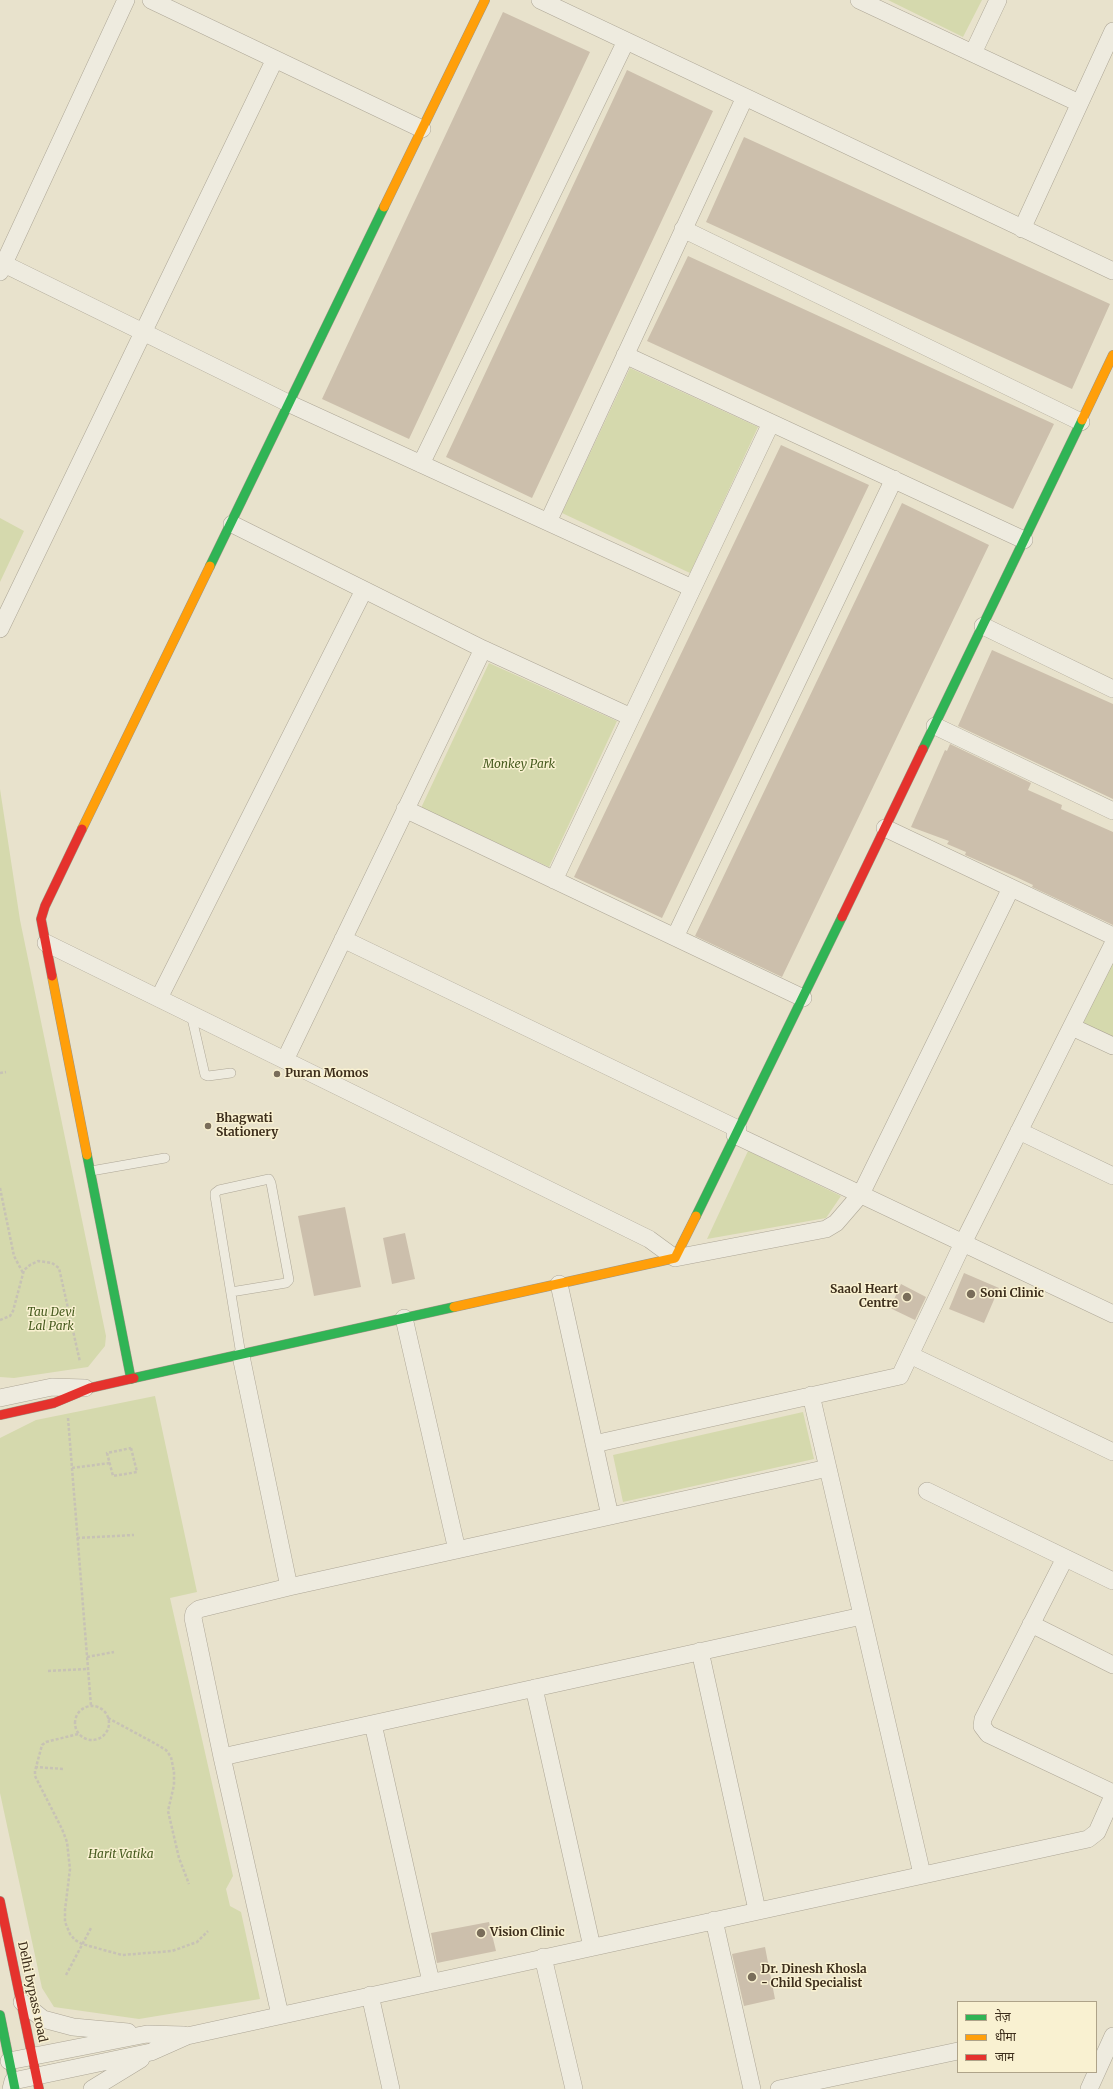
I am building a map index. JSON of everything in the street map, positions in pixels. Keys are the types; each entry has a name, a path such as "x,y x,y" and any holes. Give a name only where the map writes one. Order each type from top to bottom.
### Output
{"street":[{"path":"126,0 1,266 143,332 290,404 692,588"},
{"path":"151,0 422,129"},
{"path":"131,1379 41,919 45,906 232,524 485,0"},
{"path":"540,0 1113,272"},
{"path":"859,0 1079,102"},
{"path":"973,53 998,0"},
{"path":"1022,229 1079,102 1113,31"},
{"path":"421,464 626,41"},
{"path":"0,629 275,59"},
{"path":"548,522 745,97"},
{"path":"683,229 1081,422"},
{"path":"625,355 1024,540"},
{"path":"675,1258 935,726 1113,355"},
{"path":"554,880 771,423"},
{"path":"675,937 894,479"},
{"path":"232,524 482,650 631,717"},
{"path":"160,998 364,590"},
{"path":"983,626 1111,684"},
{"path":"285,1060 482,650"},
{"path":"935,726 1113,811"},
{"path":"406,809 803,998"},
{"path":"885,828 1113,936"},
{"path":"2,1416 66,1398 90,1388 241,1356 675,1258 826,1229 836,1223 861,1194 1011,888"},
{"path":"343,939 861,1194 1113,1314"},
{"path":"46,943 649,1239 675,1258"},
{"path":"594,1444 896,1378 903,1373 963,1243 1113,944"},
{"path":"1072,1026 1113,1046"},
{"path":"1019,1131 1113,1176"},
{"path":"559,1284 610,1516"},
{"path":"404,1318 457,1550"},
{"path":"910,1355 1113,1452"},
{"path":"241,1356 289,1587"},
{"path":"1,1398 52,1387 90,1388"},
{"path":"811,1396 922,1874"},
{"path":"280,2015 222,1757 193,1618 194,1613 199,1609 289,1587 828,1468"},
{"path":"927,1491 1113,1581"},
{"path":"1066,1558 983,1719 984,1731 1113,1793"},
{"path":"222,1757 862,1616"},
{"path":"1031,1624 1113,1665"},
{"path":"700,1651 757,1910"},
{"path":"534,1688 592,1947"},
{"path":"373,1724 431,1982"},
{"path":"92,2089 151,2052 186,2036 1093,1837 1098,1832 1113,1796"},
{"name":"Delhi bypass road","path":"0,1901 38,2083"},
{"path":"714,1920 752,2089"},
{"path":"543,1957 574,2089"},
{"path":"370,1995 391,2089"},
{"path":"22,2002 43,2019 74,2027 186,2036"},
{"path":"0,2015 13,2086 38,2083 151,2052"},
{"path":"9,2061 147,2034"},
{"path":"1097,2071 1113,2036"},
{"path":"779,2089 957,2052"},
{"path":"1089,2089 1096,2073"}],"lane":[{"path":"191,1014 205,1075 208,1076 231,1073"},
{"path":"91,1171 165,1158"},
{"path":"231,1292 286,1283 289,1280 269,1179 219,1190 215,1193 241,1356"}],"path":[{"path":"0,1073 6,1072"},
{"path":"0,1188 2,1204 14,1256 23,1273"},
{"path":"0,1320 10,1316 13,1311 24,1270 30,1264 38,1261 52,1262 59,1268 80,1362"},
{"path":"66,1398 91,1706"},
{"path":"131,1448 137,1472 113,1476 110,1463 107,1453 131,1448"},
{"path":"72,1468 110,1463"},
{"path":"77,1538 134,1535"},
{"path":"87,1657 114,1652"},
{"path":"48,1671 88,1669"},
{"path":"108,1718 107,1730 100,1738 88,1740 78,1734 75,1724 77,1714 85,1708 91,1706 101,1709 108,1718 166,1750 171,1757 174,1772 174,1785 168,1810 179,1858 189,1884"},
{"path":"78,1734 46,1742 42,1745 35,1767 35,1776 65,1836 70,1869 65,1922 70,1934 75,1940 82,1944 122,1955 172,1950 197,1942 208,1931"},
{"path":"35,1767 64,1769"},
{"path":"66,1975 91,1928"}],"green space":[{"path":"888,0 982,0 963,37"},
{"path":"630,368 758,427 690,573 562,513"},
{"path":"0,518 24,531 0,582"},
{"name":"Monkey Park","path":"489,663 617,721 549,867 421,808"},
{"name":"Tau Devi Lal Park","path":"0,789 20,920 106,1336 105,1346 88,1367 14,1378 0,1377"},
{"path":"1113,960 1113,1040 1082,1025"},
{"path":"748,1151 841,1196 826,1218 707,1239"},
{"name":"Harit Vatika","path":"155,1396 197,1592 170,1598 233,1876 226,1889 230,1906 241,1912 260,1999 139,2019 54,2007 42,1988 0,1793 0,1438 36,1420"},
{"path":"803,1412 814,1459 623,1502 613,1455"}],"building":[{"path":"503,12 590,52 409,439 322,399"},
{"path":"627,70 713,111 532,498 446,457"},
{"path":"744,137 1110,304 1072,389 706,222"},
{"path":"688,256 1054,424 1013,509 647,341"},
{"path":"781,445 869,485 662,918 574,877"},
{"path":"902,503 989,545 782,977 695,936"},
{"path":"992,650 1113,704 1113,799 958,726"},
{"path":"950,744 1031,783 1028,790 1062,805 1061,809 1113,832 1113,925 1032,887 1033,885 965,855 966,852 947,844 949,841 911,827 945,750 947,751"},
{"path":"345,1207 361,1287 314,1296 298,1216"},
{"path":"405,1233 415,1279 392,1284 383,1238"},
{"path":"964,1273 999,1288 984,1323 949,1309"},
{"path":"901,1284 926,1297 915,1320 890,1308"},
{"path":"489,1922 496,1951 437,1963 431,1933"},
{"path":"765,1947 775,1999 744,2006 732,1954"}],"traffic: fast":[{"path":"210,566 384,207"},
{"path":"923,749 1082,420"},
{"path":"696,1216 842,917"},
{"path":"87,1155 131,1379"},
{"path":"134,1378 454,1307"},
{"path":"0,2015 15,2089"}],"traffic: slow":[{"path":"384,207 485,0"},
{"path":"1082,420 1113,355"},
{"path":"82,829 210,566"},
{"path":"52,976 87,1155"},
{"path":"454,1307 675,1258 696,1216"}],"traffic: jam":[{"path":"842,917 923,749"},
{"path":"52,976 41,919 45,906 82,829"},
{"path":"0,1415 54,1403 90,1388 134,1378"},
{"path":"0,1901 39,2089"}],"place":[{"name":"Puran Momos","path":"277,1074"},
{"name":"Bhagwati Stationery","path":"208,1126"},
{"name":"Soni Clinic","path":"971,1294"},
{"name":"Saaol Heart Centre","path":"907,1297"},
{"name":"Vision Clinic","path":"481,1933"},
{"name":"Dr. Dinesh Khosla - Child Specialist","path":"752,1977"}]}
